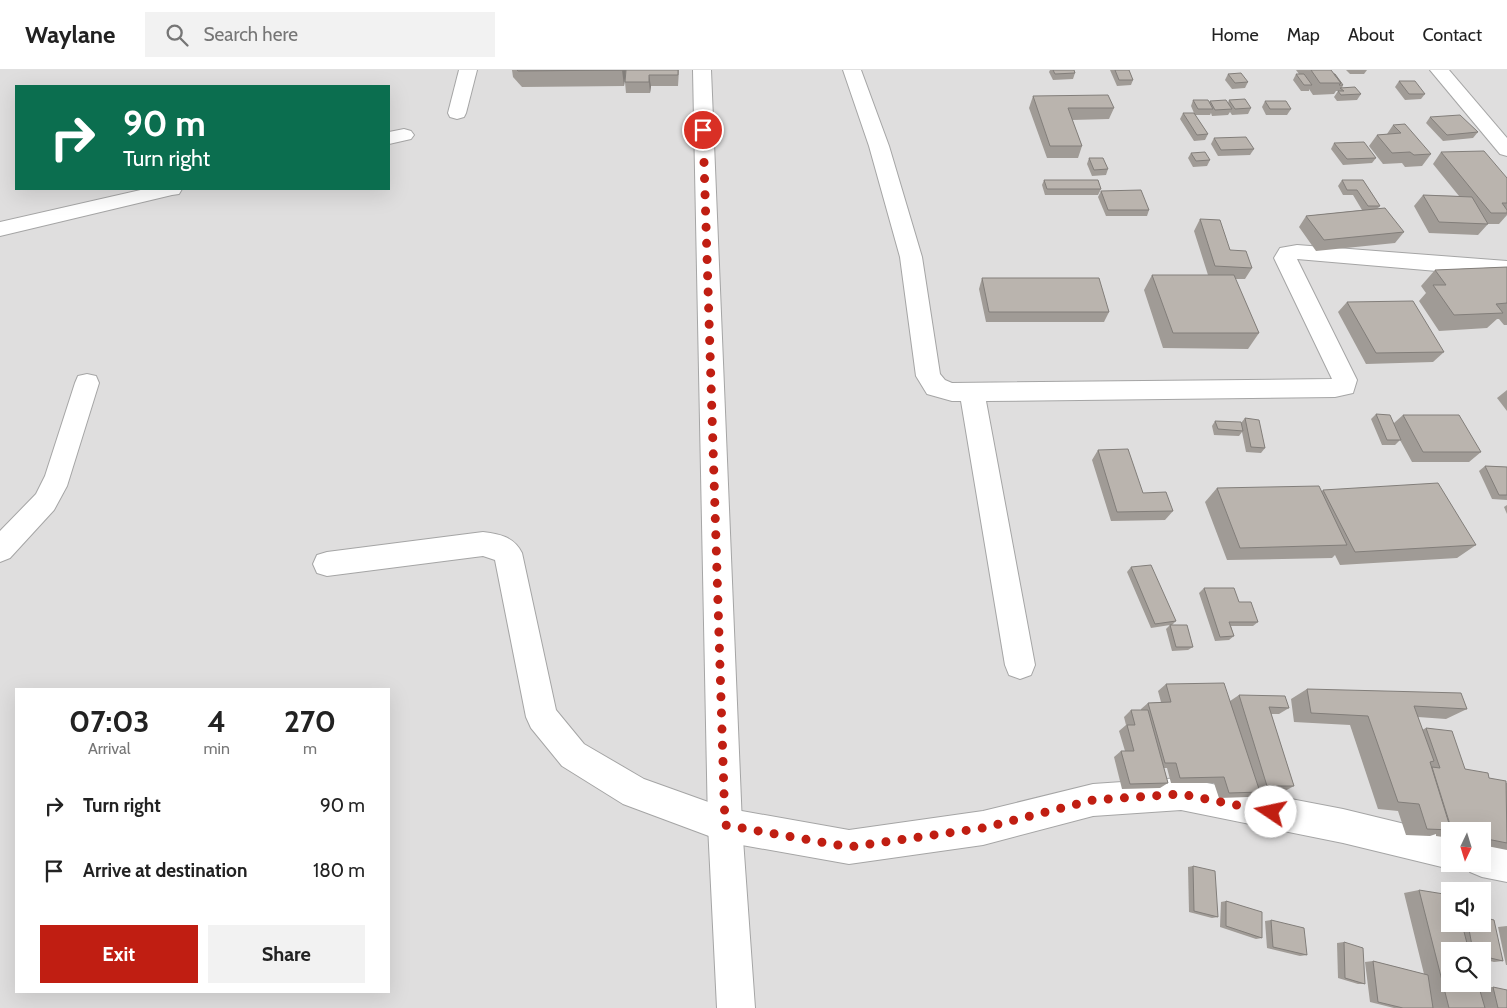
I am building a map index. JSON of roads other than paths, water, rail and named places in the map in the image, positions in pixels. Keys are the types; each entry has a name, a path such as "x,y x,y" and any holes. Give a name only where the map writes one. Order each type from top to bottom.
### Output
{"street":[{"path":"457,113 468,70"},
{"path":"702,70 725,825 736,1008"},
{"path":"852,70 879,146 911,257 928,376 936,388 952,392 1335,388 1344,386 1345,380 1285,258 1288,254 1296,252 1507,269"},
{"path":"1439,70 1507,150"},
{"path":"0,229 168,190"},
{"path":"0,550 45,502 58,478 86,383"},
{"path":"972,391 1020,665"},
{"path":"327,564 483,544 498,546 508,553 542,717 572,755 635,792 725,825 849,847 983,828 1093,800 1181,794 1343,826 1441,850"},
{"path":"1491,862 1507,865"}]}
